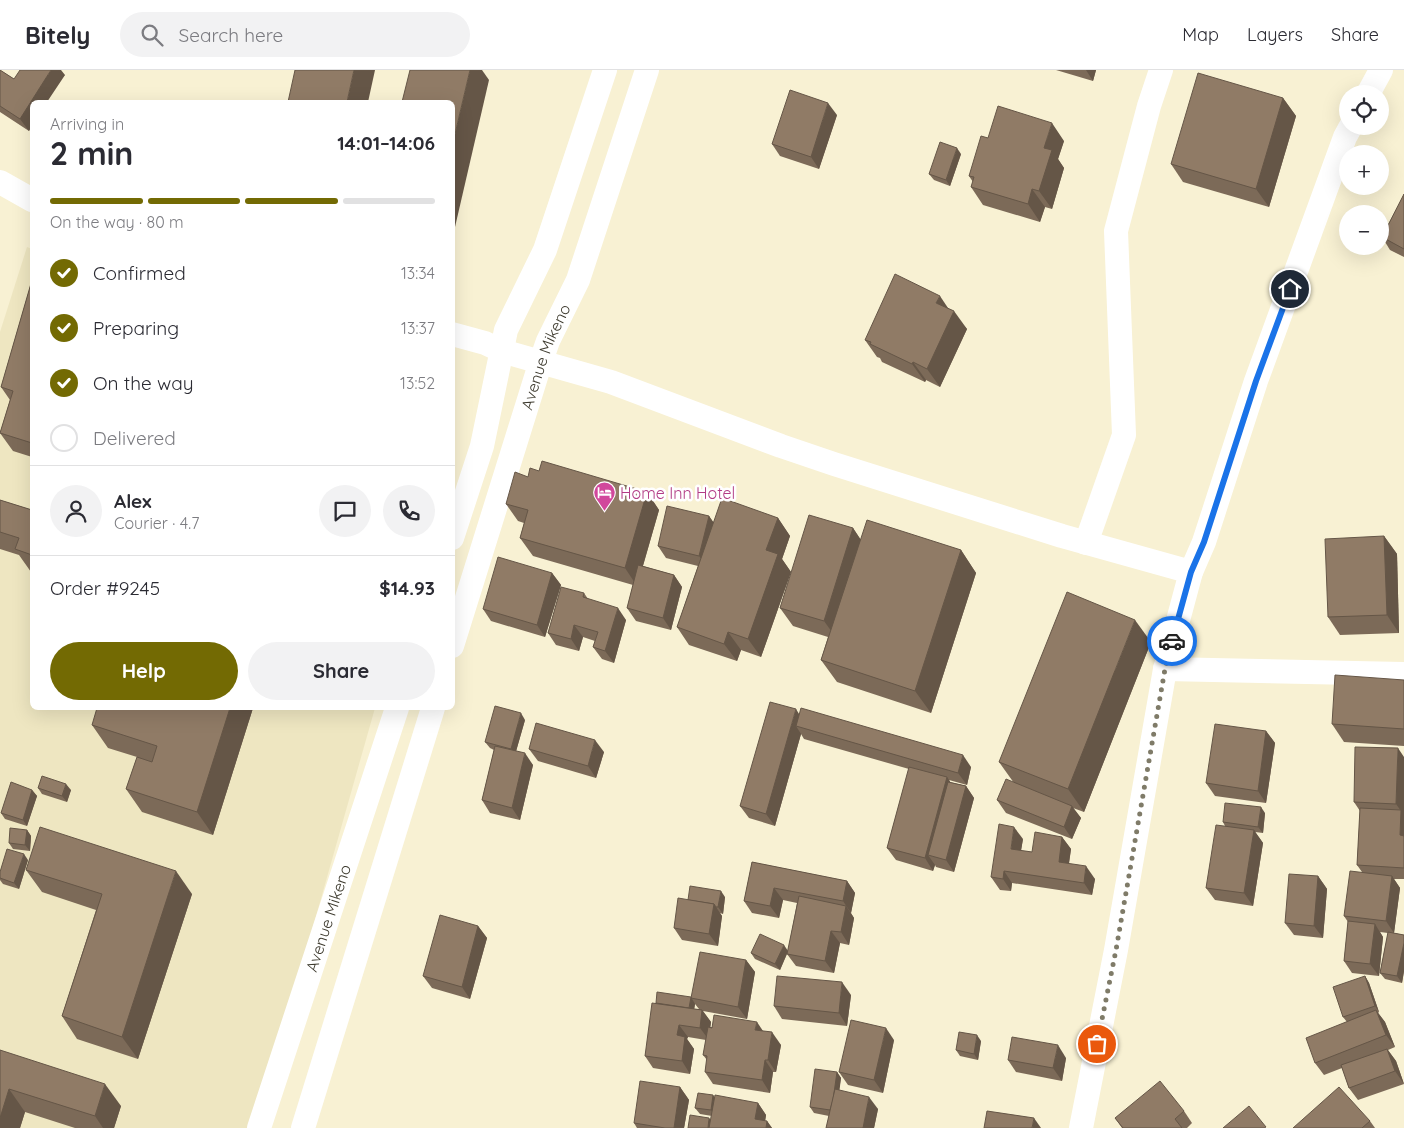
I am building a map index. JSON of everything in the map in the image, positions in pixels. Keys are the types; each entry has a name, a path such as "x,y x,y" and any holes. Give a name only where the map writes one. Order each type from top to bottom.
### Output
{"street":[{"path":"455,529 482,446 506,330 545,250 605,70"},
{"name":"Avenue Mikeno","path":"455,636 541,361 548,341 578,280 647,70"},
{"path":"1086,543 1124,435 1116,231 1149,106 1162,70"},
{"path":"1373,85 1381,70"},
{"path":"1081,1128 1116,950 1165,669 1191,572 1204,542 1260,372 1332,172 1347,135"},
{"path":"0,182 30,199"},
{"path":"455,335 485,342 502,351 611,382 834,464 1086,543 1191,572"},
{"path":"1165,669 1404,674"},
{"name":"Avenue Mikeno","path":"259,1128 396,710"},
{"path":"303,1128 433,710"}],"shaded area":[{"path":"27,247 30,248 30,710 374,710 256,1128 0,1128 0,332"}],"building":[{"path":"0,70 14,79 20,70 51,70 32,100 30,100 20,119 0,106"},
{"path":"295,70 354,70 347,100 288,100"},
{"path":"410,70 470,70 455,134 455,100 402,100"},
{"path":"1198,73 1283,98 1256,189 1171,164"},
{"path":"790,90 828,103 811,157 772,144"},
{"path":"998,106 1052,123 1044,148 1052,150 1039,191 1032,189 1028,204 971,187 974,177 969,176 981,136 988,138"},
{"path":"940,142 957,148 946,180 929,174"},
{"path":"1404,194 1404,249 1389,241 1389,223"},
{"path":"895,274 940,296 936,303 954,311 927,369 913,362 912,364 865,340"},
{"path":"30,287 30,442 0,433 13,391 1,387"},
{"path":"542,461 647,492 625,568 520,538 528,510 506,504 515,472 528,477 530,468 539,471"},
{"path":"722,498 778,518 766,550 778,554 748,639 728,632 724,644 677,627"},
{"path":"0,500 30,509 30,554 15,549 19,538 0,532"},
{"path":"667,506 709,516 699,556 658,546"},
{"path":"809,515 853,528 824,621 780,608"},
{"path":"867,520 961,550 915,691 821,660"},
{"path":"1384,536 1387,615 1328,617 1325,539"},
{"path":"498,557 552,573 537,625 483,609"},
{"path":"638,565 674,575 663,618 627,608"},
{"path":"561,587 584,593 583,597 618,608 605,651 593,647 598,632 574,625 571,639 548,633"},
{"path":"1067,592 1135,620 1068,789 999,762"},
{"path":"1335,675 1404,680 1404,729 1332,724"},
{"path":"770,702 796,709 766,814 740,806"},
{"path":"495,706 521,713 511,749 485,742"},
{"path":"801,708 963,755 958,773 796,726"},
{"path":"96,710 229,710 197,812 126,789 137,757 152,762 157,746 92,725"},
{"path":"536,723 595,740 588,766 529,749"},
{"path":"1215,724 1266,731 1258,791 1206,783"},
{"path":"495,746 525,753 512,808 482,800"},
{"path":"1355,747 1398,748 1396,804 1354,802"},
{"path":"909,767 947,777 925,858 887,848"},
{"path":"42,776 66,784 62,796 38,788"},
{"path":"1006,779 1072,806 1064,827 997,800"},
{"path":"11,782 32,790 23,820 1,813"},
{"path":"948,782 966,786 946,860 928,855"},
{"path":"1225,803 1261,807 1258,827 1223,822"},
{"path":"1360,808 1401,810 1400,835 1404,836 1404,868 1357,865"},
{"path":"999,824 1014,827 1011,849 1032,852 1035,832 1062,837 1059,862 1086,866 1084,883 1004,871 1003,879 991,877"},
{"path":"1216,825 1254,830 1244,893 1206,888"},
{"path":"40,827 176,871 122,1037 62,1016 102,894 26,870"},
{"path":"10,828 27,830 25,845 9,843"},
{"path":"7,849 24,854 14,883 0,878"},
{"path":"752,862 847,881 843,901 774,888 770,906 744,901"},
{"path":"1350,871 1392,876 1386,921 1344,916"},
{"path":"1289,874 1318,876 1314,926 1285,923"},
{"path":"690,886 721,891 718,907 714,904 688,900"},
{"path":"799,896 846,906 841,932 831,931 825,961 787,954"},
{"path":"678,898 714,904 709,934 674,928"},
{"path":"440,915 478,926 462,987 423,976"},
{"path":"1348,921 1375,924 1370,964 1344,961"},
{"path":"1388,932 1404,935 1397,976 1380,973"},
{"path":"760,934 784,945 775,964 751,953"},
{"path":"700,952 746,960 738,1007 691,998"},
{"path":"777,976 842,982 839,1013 774,1006"},
{"path":"1365,976 1375,1006 1343,1017 1333,987"},
{"path":"657,992 691,997 689,1008 656,1003"},
{"path":"652,1003 702,1010 700,1028 679,1025 677,1035 685,1037 682,1061 645,1056"},
{"path":"1376,1010 1386,1035 1315,1063 1306,1038"},
{"path":"714,1015 757,1022 755,1030 772,1032 768,1060 765,1060 762,1080 705,1072 707,1056 703,1055 708,1027 712,1028"},
{"path":"851,1020 886,1028 874,1080 839,1072"},
{"path":"959,1032 977,1035 974,1054 956,1050"},
{"path":"1012,1037 1058,1045 1053,1068 1008,1060"},
{"path":"1387,1049 1395,1071 1349,1088 1341,1065"},
{"path":"0,1050 105,1084 95,1116 9,1089 0,1118"},
{"path":"815,1069 837,1072 830,1110 810,1107"},
{"path":"640,1081 680,1087 674,1128 634,1123"},
{"path":"1160,1081 1184,1111 1175,1119 1182,1128 1123,1128 1115,1118"},
{"path":"1339,1087 1370,1121 1362,1128 1293,1128"},
{"path":"835,1089 869,1097 863,1128 826,1128"},
{"path":"698,1093 713,1095 711,1110 695,1108"},
{"path":"715,1095 758,1103 755,1119 767,1121 766,1128 709,1128"},
{"path":"1249,1106 1266,1127 1223,1128"},
{"path":"987,1111 1034,1118 1032,1128 984,1128"},
{"path":"690,1115 709,1118 708,1128 688,1128"}],"way so far":[{"path":"1097,1044 1116,950 1165,669 1172,641"}],"place":[{"name":"Home Inn Hotel","path":"604,512"}],"route":[{"path":"1172,641 1191,572 1204,542 1256,381 1290,289"}]}
